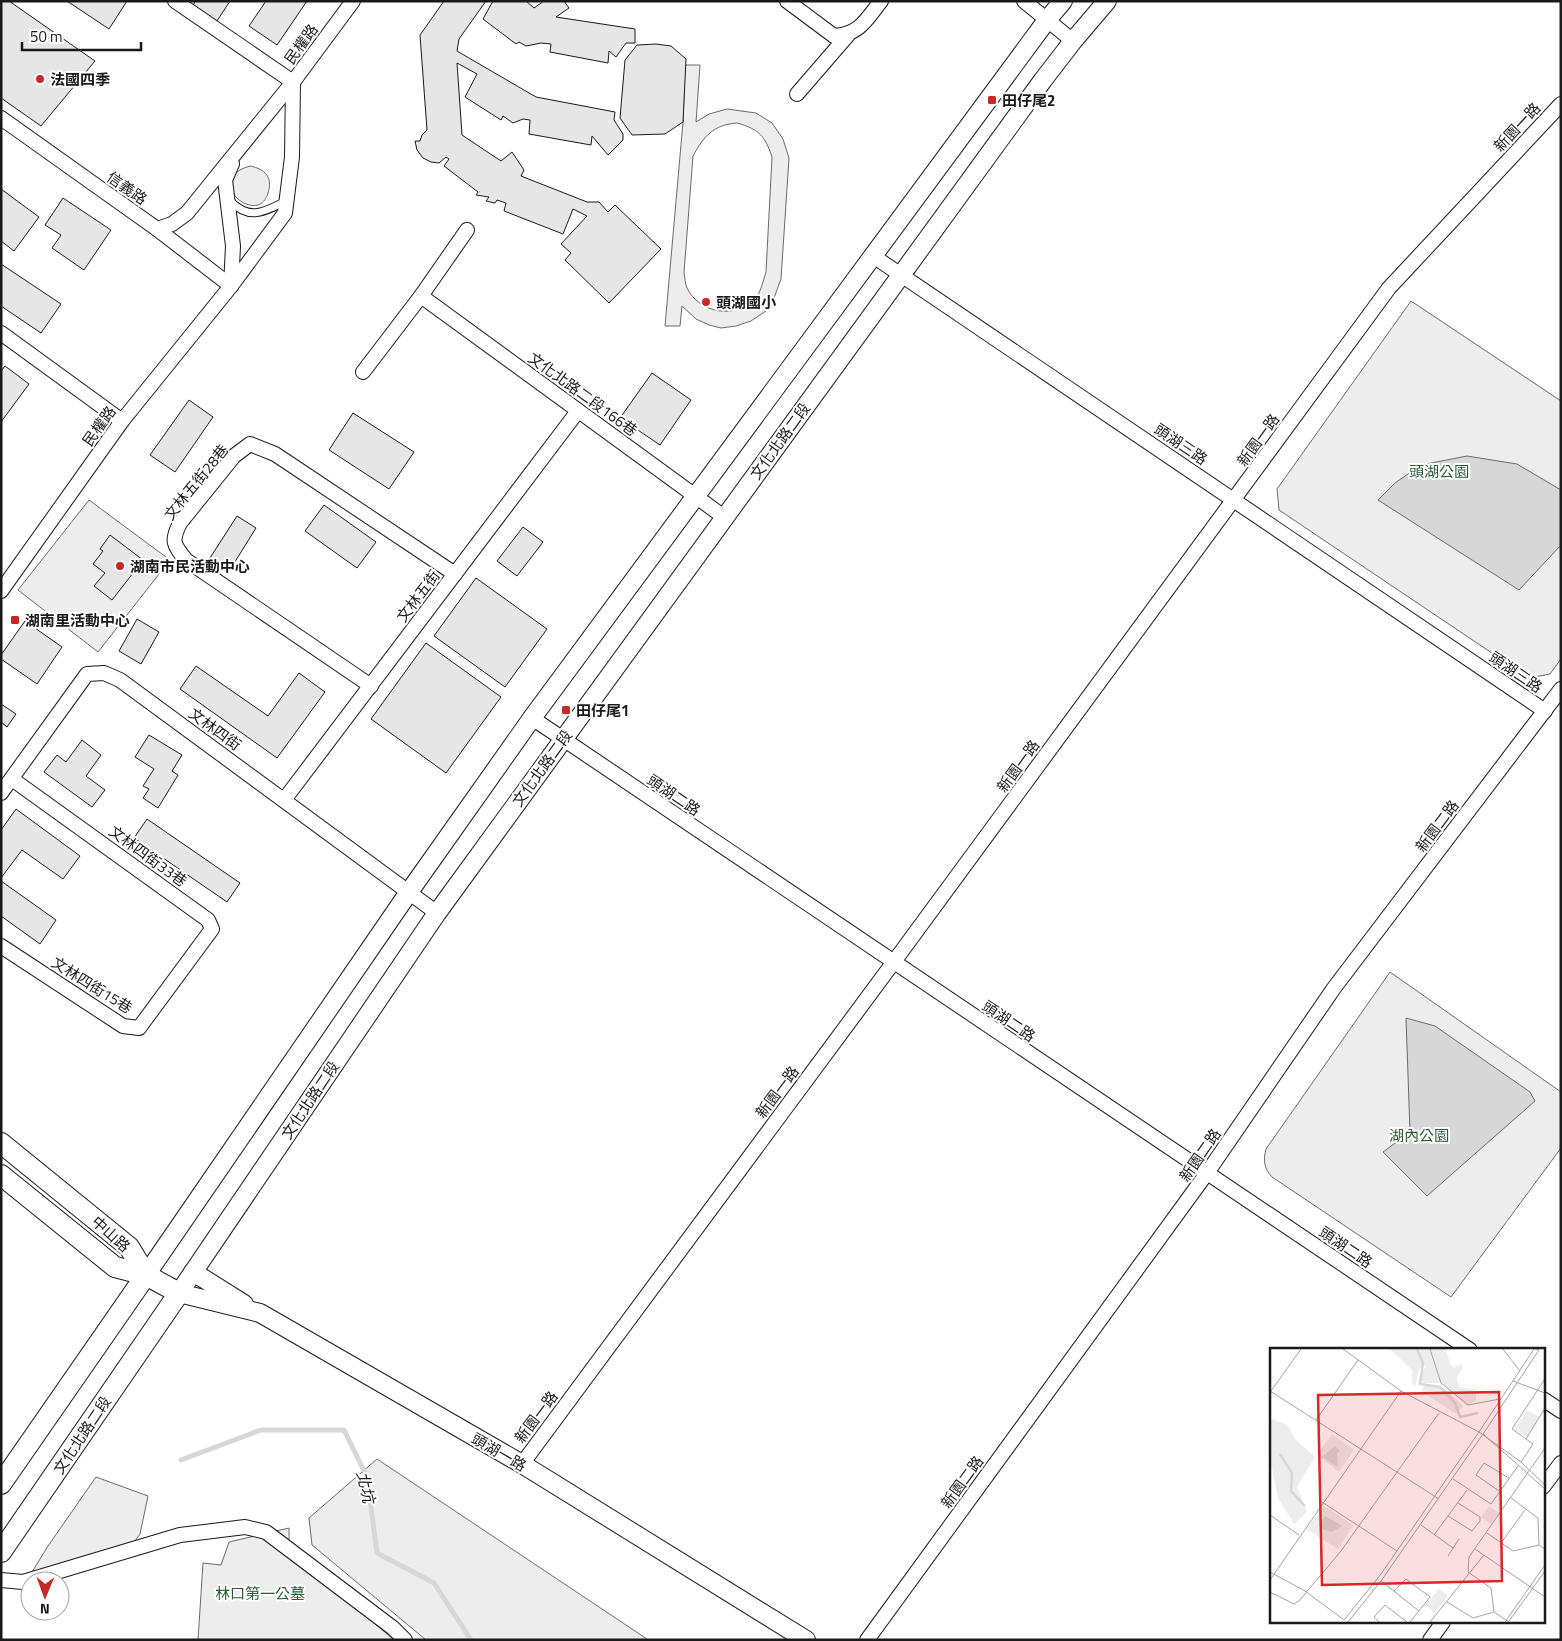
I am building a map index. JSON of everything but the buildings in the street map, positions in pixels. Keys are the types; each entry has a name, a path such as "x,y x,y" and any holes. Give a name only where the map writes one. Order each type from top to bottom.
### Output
{"main road":[{"name":"中山路","path":"1,1143 129,1247 146,1275"},
{"name":"中山路","path":"1,1175 116,1267 146,1275"},
{"path":"1,1484 146,1275 179,1292"},
{"name":"文化北路二段","path":"1,1552 179,1292"}],"street":[{"path":"175,1 293,82"},
{"name":"民權路","path":"157,229 172,224 187,212 293,82 353,1"},
{"path":"787,1 834,36 848,35"},
{"path":"797,94 848,35 862,26 881,1"},
{"path":"1024,1 1072,41"},
{"path":"146,1275 409,892 532,718 1047,20 1063,1"},
{"name":"文化北路二段","path":"179,1292 437,913 1072,41 1107,1"},
{"name":"民權路","path":"1,591 122,421 231,286 285,213 292,157 293,82"},
{"name":"新園一路","path":"522,1464 1234,500 1388,288 1561,104"},
{"name":"信義路","path":"1,118 157,229 231,286"},
{"name":"民權路","path":"231,286 233,246 225,180 237,150"},
{"path":"363,372 421,296 466,230"},
{"name":"頭湖三路","path":"873,256 1545,711"},
{"name":"文化北路二段166巷","path":"421,296 724,518"},
{"path":"2,336 122,421"},
{"name":"文林五街","path":"284,800 578,411"},
{"name":"文林五街28巷","path":"370,686 186,560 175,546 174,535 180,523 234,456 250,444 274,454 455,574"},
{"name":"文林四街","path":"1,793 87,674 104,673 120,680 437,913"},
{"name":"新園二路","path":"867,1640 1207,1173 1334,988 1561,689"},
{"name":"頭湖二路","path":"532,718 1467,1348"},
{"name":"文林四街33巷","path":"12,779 208,920 212,929 176,977"},
{"name":"文林四街15巷","path":"1,946 123,1026 139,1028 176,977"},
{"path":"193,1272 260,1313"},
{"name":"頭湖一路","path":"179,1292 260,1313 522,1464 806,1640"},
{"path":"1544,1400 1561,1411"},
{"path":"1544,1486 1561,1463"},
{"path":"1,1580 23,1582 180,1535 245,1527 266,1532 394,1628 405,1640"},
{"path":"1430,1640 1442,1624"}],"lane":[{"path":"228,199 238,209 254,214 286,201"}],"green space":[{"path":"685,65 700,65 696,122 709,114 727,109 756,113 772,123 783,139 789,158 781,279 774,298 766,311 751,321 736,326 721,328 709,325 696,319 682,306 680,326 665,326 683,122","holes":["737,123 751,128 760,134 767,144 772,157 766,272 760,290 754,300 737,310 727,311 708,308 700,303 687,288 684,273 693,156 705,137 715,129"]},
{"path":"250,166 264,172 269,182 268,193 262,202 254,206 245,204 237,198 232,190 231,181 236,173"},
{"name":"頭湖公園","path":"1411,301 1561,401 1561,659 1550,674 1529,678 1279,510 1277,489"},
{"path":"89,500 170,560 98,652 18,590"},
{"name":"湖內公園","path":"1390,972 1561,1092 1561,1148 1451,1297 1272,1177 1267,1171 1265,1164 1266,1149"},
{"path":"377,1459 648,1640 426,1640 312,1545 309,1518"},
{"path":"96,1477 148,1496 140,1534 129,1549 33,1571"},
{"name":"林口第一公墓","path":"289,1528 289,1557 327,1583 394,1640 198,1640 203,1563 221,1565 229,1542"}],"shaded area":[{"path":"1467,456 1517,464 1561,490 1561,545 1519,590 1378,500 1395,483 1421,465"},
{"path":"1406,1018 1435,1026 1530,1092 1535,1101 1427,1196 1383,1152 1410,1132"}],"waterway":[{"name":"北坑","path":"181,1460 261,1430 344,1430 367,1477 377,1553 434,1583 471,1640"}],"place":[{"name":"法國四季","path":"40,79"},
{"name":"田仔尾2","path":"992,100"},
{"name":"頭湖國小","path":"706,302"},
{"name":"湖南市民活動中心","path":"120,566"},
{"name":"湖南里活動中心","path":"15,620"},
{"name":"田仔尾1","path":"566,710"}]}
